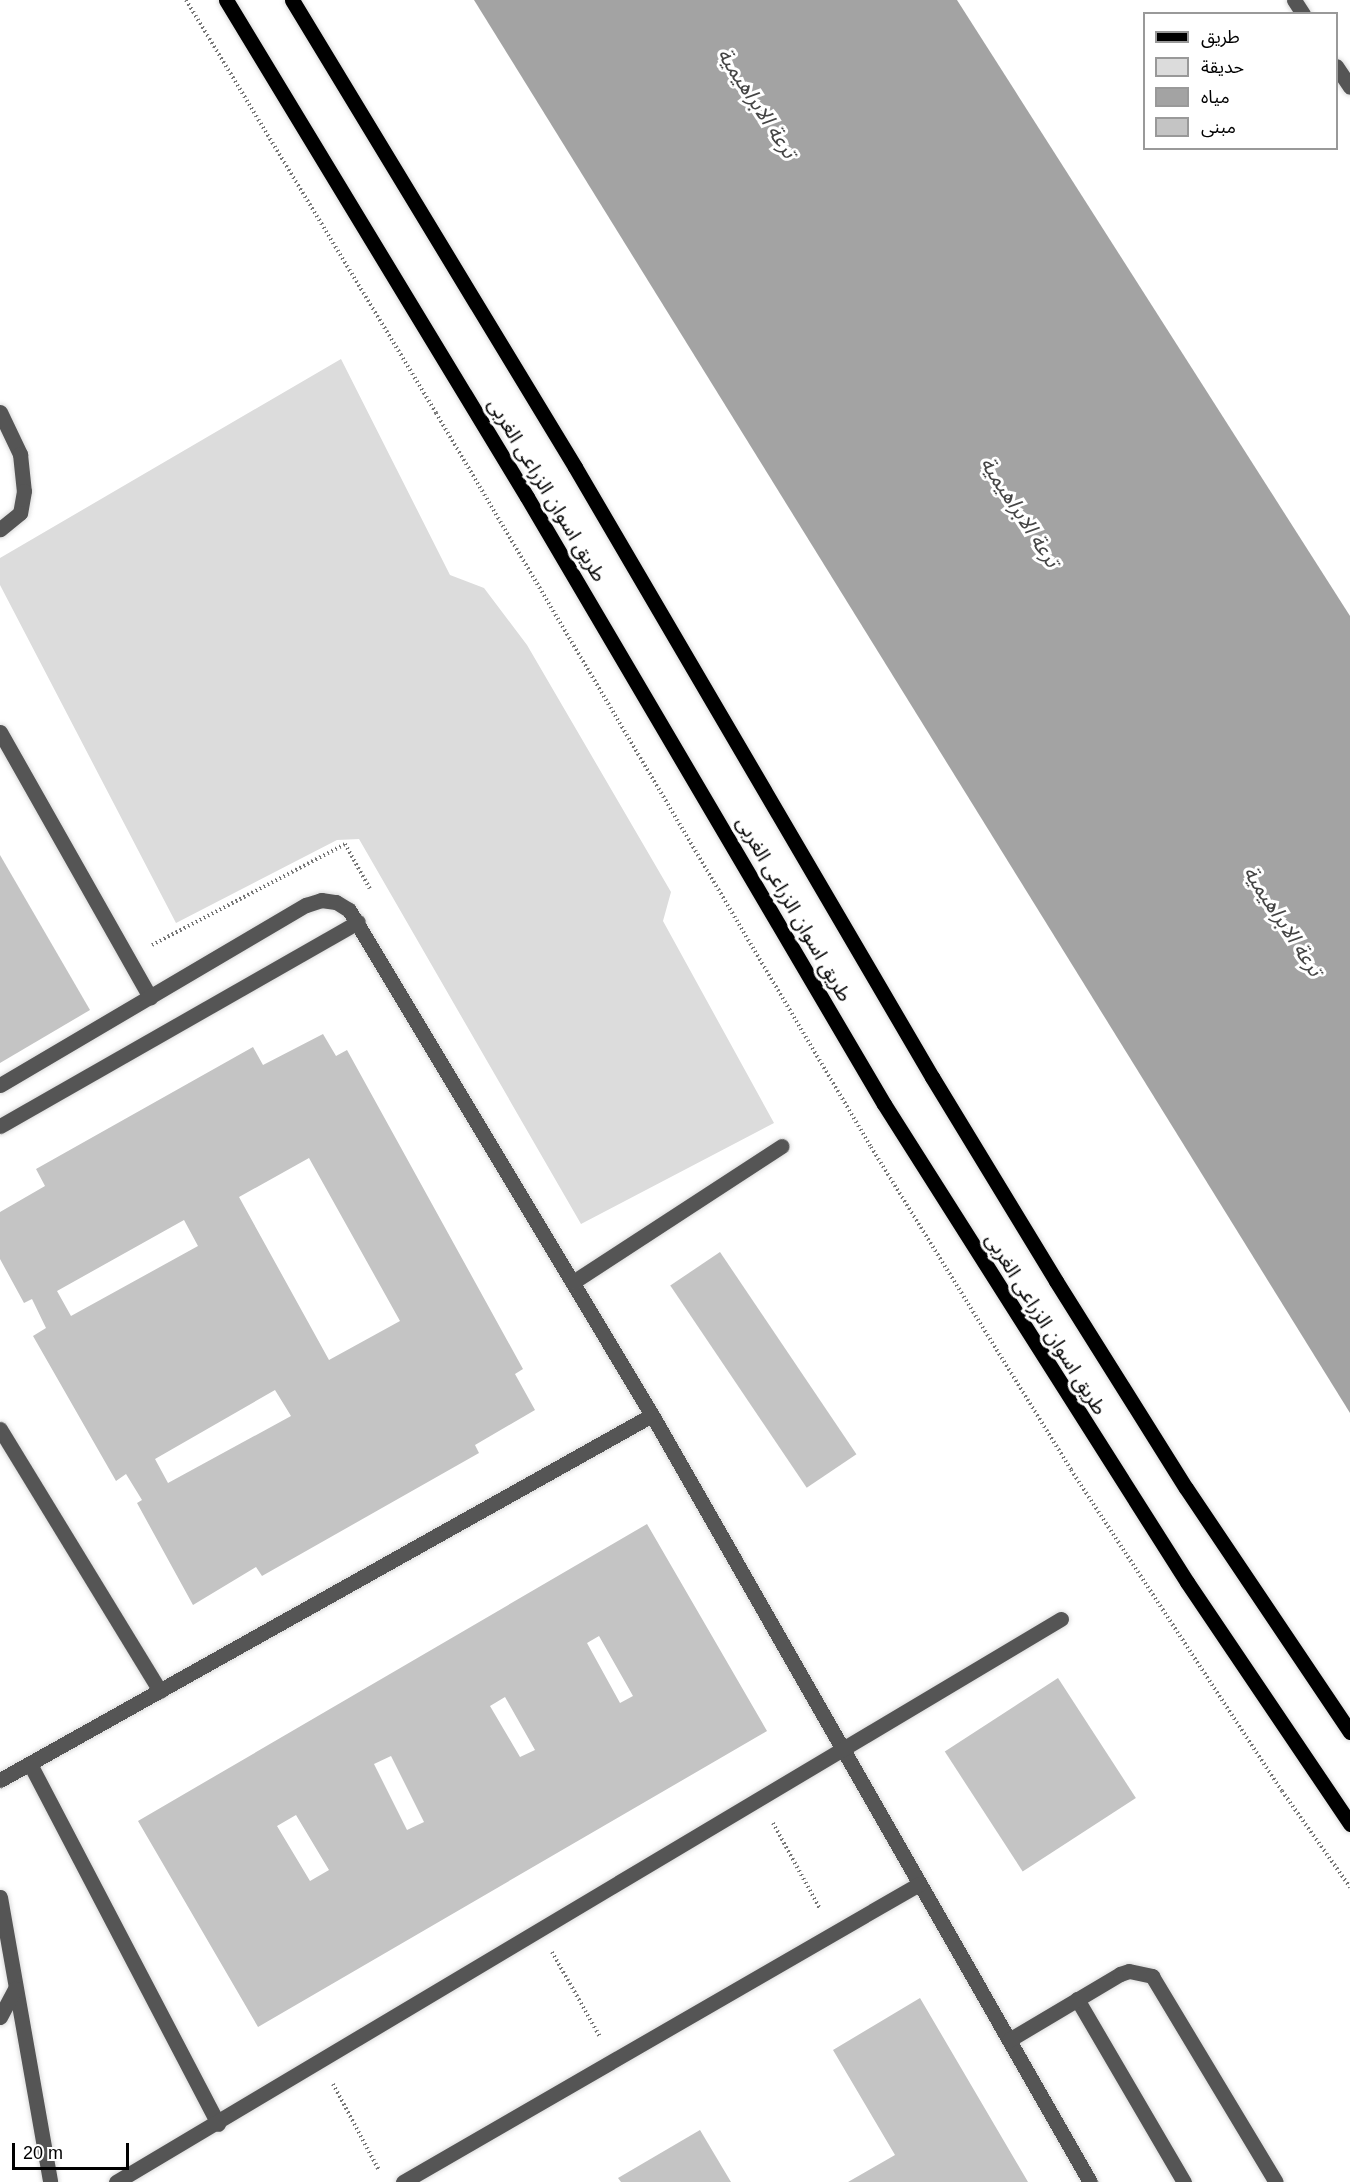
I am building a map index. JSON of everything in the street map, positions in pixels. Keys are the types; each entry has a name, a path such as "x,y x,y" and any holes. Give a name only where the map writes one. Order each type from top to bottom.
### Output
{"main road":[{"name":"طريق اسوان الزراعى الغربى","path":"226,0 534,507 903,1134 1180,1572 1350,1824"},
{"name":"طريق اسوان الزراعى الغربى","path":"292,0 576,467 926,1067 1056,1281 1186,1488 1350,1732"}],"street":[{"path":"1338,69 1350,87"},
{"path":"0,412 20,454 24,491 20,513 0,529"},
{"path":"0,732 150,997"},
{"path":"0,1085 306,905 321,900 336,902 349,910 652,1415 1090,2182"},
{"path":"0,1126 358,922"},
{"path":"573,1282 782,1146"},
{"path":"0,1780 652,1415"},
{"path":"0,1429 160,1691"},
{"path":"116,2182 218,2124 1061,1619"},
{"path":"30,1764 218,2124"},
{"path":"403,2182 919,1884"},
{"path":"0,1897 1,1915 50,2182"},
{"path":"1009,2040 1077,1999 1130,1971 1152,1976 1276,2182"},
{"path":"0,2017 15,1989"},
{"path":"1077,1999 1184,2182"}],"path":[{"path":"760,1799 833,1934"},
{"path":"540,1931 614,2060"},
{"path":"322,2062 380,2172"}],"green space":[{"path":"341,359 450,575 484,588 527,645 671,892 663,921 774,1123 581,1224 359,839 337,840 176,923 0,585 0,558"}],"water":[{"name":"ترعة الابراهيمية","path":"474,0 957,0 1350,616 1350,1413"}],"building":[{"path":"0,855 90,1010 0,1063"},
{"path":"323,1034 336,1056 347,1050 523,1369 515,1374 535,1410 475,1445 479,1453 262,1576 256,1567 193,1605 137,1503 142,1500 126,1474 116,1481 33,1336 46,1328 32,1299 24,1303 0,1259 0,1212 45,1186 36,1169 253,1047 263,1065","holes":["309,1158 400,1321 329,1360 239,1197","184,1220 198,1246 71,1316 57,1291","275,1390 291,1416 168,1483 155,1459"]},
{"path":"720,1252 856,1454 807,1488 670,1286"},
{"path":"647,1524 767,1731 258,2027 138,1821","holes":["599,1636 633,1696 620,1703 587,1643","505,1697 535,1750 520,1757 490,1706","391,1756 424,1822 407,1830 374,1764","296,1815 329,1870 310,1881 277,1826"]},
{"path":"1058,1678 1136,1798 1023,1871 945,1752"},
{"path":"920,1998 1028,2182 848,2182 895,2155 833,2050"},
{"path":"700,2130 731,2182 621,2182 618,2178"}]}
